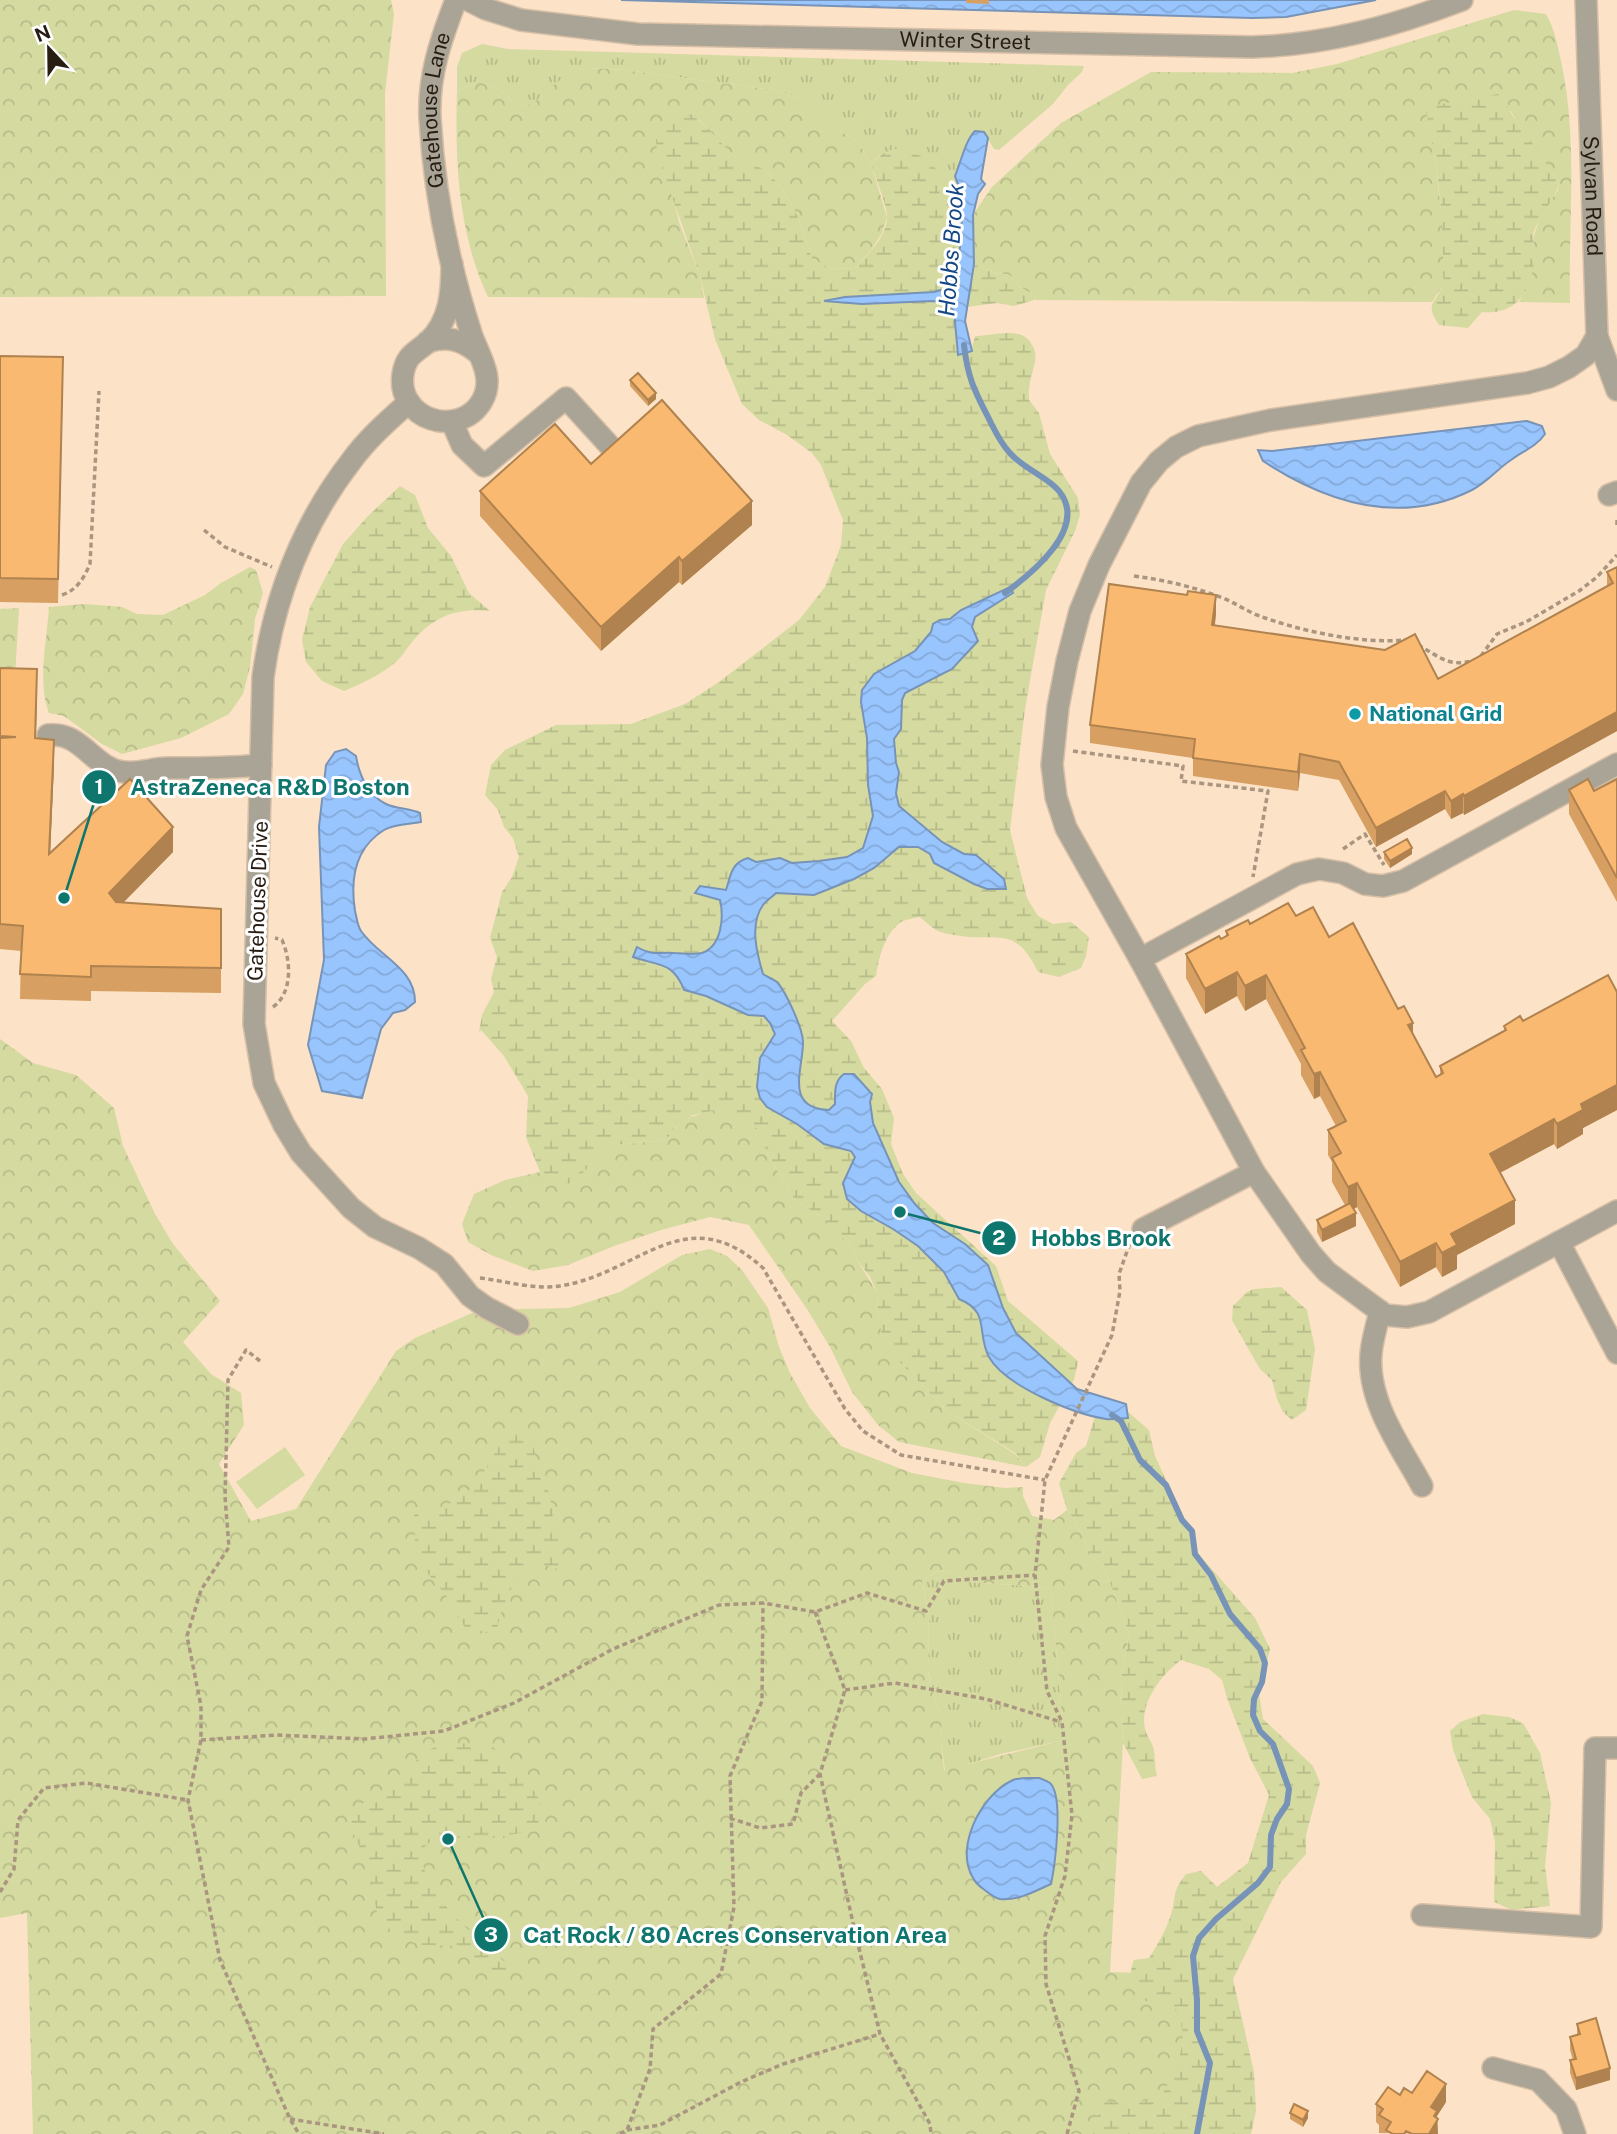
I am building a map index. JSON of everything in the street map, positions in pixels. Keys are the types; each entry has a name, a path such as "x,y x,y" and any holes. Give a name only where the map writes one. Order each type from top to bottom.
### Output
{"street":[{"name":"Gatehouse Lane","path":"452,422 474,411 486,393 488,378 460,299 452,264 435,167 430,116 431,80 441,38 456,0"},
{"name":"Winter Street","path":"468,0 521,20 638,34 1252,47 1289,46 1375,30 1462,0"},
{"name":"Sylvan Road","path":"1586,0 1597,336 1617,390"},
{"name":"Gatehouse Lane","path":"409,402 404,393 403,373 414,351 427,342 448,311 452,294 452,264"},
{"path":"1597,336 1586,355 1549,377 1527,383 1321,411 1243,425 1198,436 1175,447 1141,483 1099,565 1080,611 1067,661 1052,765 1056,797 1066,828 1254,1172 1311,1254 1327,1272 1385,1315 1407,1317 1429,1312 1617,1211"},
{"path":"427,342 443,337 458,339 478,352"},
{"path":"409,402 421,415 452,422 462,445 484,467 566,398 609,445"},
{"name":"Gatehouse Drive","path":"409,402 353,458 317,511 298,549 268,642 263,677 254,1024 264,1083 301,1153 351,1208 375,1227 419,1248 444,1264 470,1296 486,1308 518,1324"},
{"path":"48,735 59,734 70,738 98,761 125,773 164,768 221,769 261,765"},
{"path":"1139,959 1297,874 1319,869 1343,873 1365,884 1383,886 1403,881 1617,764"},
{"path":"1143,1229 1254,1172"},
{"path":"1559,1242 1617,1353"},
{"path":"1380,1311 1371,1355 1373,1387 1380,1407 1422,1486"},
{"path":"1422,1916 1591,1927 1595,1748 1617,1748"},
{"path":"1493,2068 1538,2080 1566,2109 1575,2134"}],"path":[{"path":"62,595 71,592 84,578 90,564 99,391"},
{"path":"1617,520 1617,527"},
{"path":"204,530 225,547 277,569"},
{"path":"1134,576 1202,591 1256,614 1311,631 1385,642 1409,640 1442,660 1460,664 1480,658 1503,630 1526,622 1579,591 1597,577 1617,555"},
{"path":"1054,749 1183,766 1181,781 1268,791 1250,899"},
{"path":"1343,849 1365,834 1387,870"},
{"path":"269,1011 280,1002 286,992 288,970 282,940 271,937"},
{"path":"1067,2134 1079,2091 1046,1983 1045,1936 1065,1876 1072,1815 1062,1722 1047,1691 1035,1575 1045,1480 1112,1335 1118,1311 1119,1274 1124,1255 1132,1240 1143,1229"},
{"path":"459,1281 472,1276 533,1286 560,1286 688,1238 707,1237 727,1242 747,1253 763,1268 845,1409 863,1431 901,1455 1045,1480"},
{"path":"260,1361 246,1350 228,1380 226,1497 229,1547 201,1590 187,1636 201,1706 201,1740 188,1800 220,1960 299,2134"},
{"path":"201,1740 277,1735 364,1739 444,1731 514,1703 613,1649 719,1605 762,1603 815,1612 867,1593 926,1611 944,1581 1035,1575"},
{"path":"627,2130 650,2069 653,2029 721,1974 734,1907 730,1776 762,1701 762,1603"},
{"path":"730,1818 760,1828 793,1824 802,1793 820,1774 845,1690 815,1612"},
{"path":"845,1690 895,1683 986,1699 1062,1722"},
{"path":"820,1774 880,2034 930,2124 931,2134"},
{"path":"0,1892 14,1868 18,1820 44,1788 86,1783 188,1800"},
{"path":"620,2134 627,2130 660,2125 783,2064 880,2034"},
{"path":"290,2119 384,2134"}],"green space":[{"path":"0,0 391,0 394,14 385,93 386,296 0,297"},
{"path":"1514,10 1546,14 1554,32 1562,66 1571,154 1570,303 1519,302 1528,285 1535,255 1533,238 1541,215 1558,190 1559,182 1526,137 1511,111 1425,108 1433,142 1444,235 1443,285 1432,302 1034,300 1035,296 1020,287 1010,275 992,272 974,264 973,215 992,187 1061,123 1151,72 1292,73 1337,64"},
{"path":"482,44 508,49 1084,66 1082,72 1053,104 999,150 994,149 984,132 975,131 955,175 961,199 949,201 940,198 939,174 880,155 871,164 858,142 823,121 797,97 774,90 624,70 589,68 532,104 518,106 500,90 477,81 457,92 457,67 462,53"},
{"path":"589,68 624,70 774,90 797,97 823,121 858,142 871,164 887,217 882,233 854,269 829,268 812,259 800,223 782,189 761,168 735,157 693,115 671,189 679,222 700,276 704,298 488,297 470,248 464,222 458,171 457,92 477,81 500,90 518,106 532,104 561,79"},
{"path":"1498,94 1559,182 1558,188 1533,235 1533,269 1526,290 1514,305 1494,312 1482,312 1468,328 1439,325 1432,313 1432,305 1443,283 1441,208 1425,107"},
{"path":"692,115 735,157 761,168 782,189 795,211 812,259 829,268 854,269 884,232 887,213 871,164 887,151 900,149 913,152 933,165 939,175 940,198 949,201 961,199 958,257 948,288 934,292 845,297 828,301 862,304 933,301 946,303 954,311 959,354 971,351 975,336 1007,333 1022,335 1034,349 1035,357 1029,400 1039,413 1050,454 1078,498 1080,515 1075,531 1046,590 1025,709 1010,830 1027,898 1038,916 1053,924 1071,922 1089,937 1081,968 1059,977 1038,972 1021,947 1012,941 946,933 936,930 920,917 897,925 887,938 876,976 865,984 832,1021 851,1041 864,1068 882,1089 894,1118 891,1144 903,1174 916,1193 996,1266 1008,1301 1078,1361 1074,1380 1050,1423 1040,1457 1026,1467 1015,1453 947,1411 884,1346 877,1292 870,1277 857,1260 850,1244 820,1216 794,1199 766,1151 760,1130 722,1109 693,1115 675,1128 666,1140 616,1145 597,1157 583,1173 568,1184 550,1181 540,1172 526,1137 528,1096 504,1056 481,1030 479,1033 482,1015 494,992 491,979 497,957 490,938 502,892 512,877 519,857 513,838 504,827 498,810 485,795 491,765 505,750 556,725 631,724 685,704 719,682 799,620 825,587 841,545 843,520 821,465 812,453 759,420 742,404 715,339 700,276 657,154 656,140 664,131 672,123"},
{"path":"974,264 992,272 1010,275 1020,287 1035,296 1034,300 1014,306 997,303 967,307"},
{"path":"400,486 415,495 428,528 451,556 469,593 490,611 457,612 439,619 421,632 390,667 344,691 322,681 306,662 302,640 310,607 343,544"},
{"path":"250,567 256,570 263,593 255,619 250,667 243,694 229,714 181,738 122,754 102,744 64,716 49,713 45,701 43,674 49,607 85,604 122,607 137,614 163,615 205,595"},
{"path":"19,608 15,676 0,671 0,609"},
{"path":"0,1039 33,1063 76,1075 114,1108 123,1146 155,1214 173,1244 220,1301 183,1342 211,1374 241,1393 244,1425 219,1464 251,1521 296,1509 396,1351 415,1338 479,1310 569,1308 620,1292 682,1255 710,1249 727,1256 742,1270 768,1308 790,1373 810,1408 841,1446 912,1473 964,1483 1005,1488 1023,1487 1023,1496 1032,1516 1054,1520 1067,1510 1075,1520 1089,1552 1106,1572 1129,1633 1121,1680 1123,1743 1110,1972 1223,1976 1212,2134 33,2134 27,1913 0,1918","holes":["937,1571 955,1573 968,1582 1051,1589 1064,1740 944,1770 942,1715 936,1704 928,1672 929,1614 922,1581","1050,1783 1057,1811 1056,1861"]},
{"path":"722,1109 761,1130 766,1151 794,1199 820,1216 850,1244 877,1292 878,1316 916,1379 947,1411 1015,1454 1026,1467 899,1442 878,1425 852,1392 830,1347 807,1309 749,1225 710,1217 661,1230 568,1265 533,1271 491,1255 468,1242 462,1224 474,1194 505,1180 540,1172 551,1181 583,1173 597,1157 616,1145 666,1140 684,1121"},
{"path":"1281,1287 1307,1310 1315,1349 1306,1410 1292,1420 1283,1412 1272,1380 1260,1369 1232,1320 1233,1306 1247,1292"},
{"path":"1127,1411 1149,1430 1155,1456 1195,1550 1255,1618 1270,1649 1259,1694 1263,1719 1313,1766 1320,1783 1306,1835 1306,1854 1281,1882 1233,1979 1254,2072 1256,2111 1251,2134 1093,2134 1092,2126 1105,2101 1134,2102 1162,2095 1174,2072 1181,2050 1182,2027 1172,2002 1147,2001 1136,1994 1131,1981 1134,1960 1149,1958 1156,1947 1170,1917 1177,1889 1186,1874 1201,1871 1217,1887 1248,1863 1269,1795 1249,1756 1222,1680 1209,1669 1181,1660 1160,1681 1149,1699 1145,1709 1145,1729 1153,1748 1157,1776 1142,1779 1123,1743 1121,1680 1129,1633 1106,1572 1089,1552 1075,1520 1067,1510 1059,1483 1076,1453 1086,1446 1095,1416 1108,1419 1128,1418"},
{"path":"521,1432 533,1446 547,1485 553,1512 552,1522 561,1546 564,1571 548,1566 527,1571 512,1587 497,1629 470,1636 447,1597 425,1570 415,1543 414,1513 433,1510 460,1497 479,1479 504,1437"},
{"path":"285,1447 305,1475 257,1509 236,1482"},
{"path":"937,1571 955,1573 968,1582 1051,1589 1064,1740 1001,1754 945,1771 941,1741 942,1715 936,1704 928,1671 929,1614 922,1581"},
{"path":"1483,1714 1509,1717 1523,1723 1540,1753 1551,1803 1545,1866 1550,1906 1512,1910 1494,1902 1495,1842 1490,1819 1472,1797 1453,1750 1450,1731 1460,1722"},
{"path":"479,1743 492,1746 528,1781 539,1799 540,1816 536,1830 504,1836 437,1836 421,1850 425,1872 451,1913 514,1970 501,1973 482,1970 463,1946 421,1945 395,1936 377,1913 371,1880 348,1822 351,1809 383,1790 430,1750 445,1744"}],"water":[{"path":"621,0 1376,0 1286,17 1252,18"},
{"path":"975,131 984,132 988,138 981,179 985,184 978,194 973,215 974,264 965,321 972,351 958,355 954,311 946,303 933,301 862,304 824,301 845,297 934,292 948,288 957,264 961,233 961,201 955,176 966,146"},
{"path":"1527,421 1542,426 1545,434 1533,446 1472,490 1445,501 1418,507 1364,505 1338,498 1287,476 1263,461 1258,450 1272,451"},
{"path":"1010,587 1013,593 975,617 972,627 978,641 952,669 905,693 902,700 901,729 894,739 899,772 896,793 899,806 942,842 964,854 976,855 1004,879 1006,889 987,889 974,884 934,863 930,854 918,847 899,847 874,868 814,895 776,893 764,903 756,921 757,948 763,974 781,987 800,1029 803,1042 799,1086 806,1102 815,1108 829,1110 835,1104 838,1080 844,1074 854,1074 872,1094 870,1102 873,1123 899,1182 933,1223 965,1244 988,1265 1003,1308 1016,1333 1077,1389 1126,1404 1128,1418 1106,1419 1059,1405 1025,1388 997,1368 985,1348 979,1317 969,1304 959,1299 944,1272 918,1246 861,1211 847,1199 843,1183 855,1157 851,1151 824,1144 767,1107 760,1098 757,1087 760,1058 775,1034 764,1016 748,1015 706,996 684,990 670,969 633,957 637,947 655,953 695,954 709,949 718,938 720,930 720,900 695,893 700,886 726,890 732,870 742,860 748,858 756,862 780,858 792,863 819,861 847,857 863,848 873,816 868,785 862,690 874,674 915,651 931,632 933,624 950,619 961,610"},
{"path":"346,749 356,756 362,777 374,795 390,806 420,813 421,822 392,826 374,837 361,855 354,876 355,911 360,929 368,940 403,971 413,990 415,1002 405,1010 393,1013 381,1029 362,1098 322,1091 308,1045 324,960 319,827 326,765 335,752"},
{"path":"1039,1778 1050,1783 1057,1802 1057,1831 1051,1884 1020,1897 998,1898 974,1879 968,1865 967,1849 971,1832 978,1815 1000,1788 1016,1779"}],"building":[{"path":"0,356 63,357 58,579 0,578"},
{"path":"638,373 656,393 648,400 630,380"},
{"path":"662,400 752,501 682,561 679,557 601,627 480,491 555,424 591,464"},
{"name":"National Grid","path":"1617,567 1617,712 1464,796 1463,794 1451,801 1445,791 1376,828 1339,762 1300,754 1298,772 1193,758 1195,739 1090,725 1109,584 1187,595 1188,591 1216,595 1212,625 1385,650 1415,634 1438,679 1613,583 1607,572"},
{"path":"0,668 37,669 35,738 54,740 49,854 130,779 173,827 109,893 116,902 221,909 221,968 91,966 91,977 20,974 23,926 0,924 0,738 16,737 0,736"},
{"path":"1588,779 1594,791 1617,779 1617,878 1569,790"},
{"path":"1407,839 1412,848 1390,861 1384,852"},
{"path":"1288,903 1296,916 1313,907 1329,937 1353,923 1398,1009 1404,1006 1413,1023 1408,1025 1436,1077 1443,1073 1440,1066 1506,1030 1504,1026 1520,1016 1523,1021 1608,975 1617,992 1617,1085 1581,1104 1583,1110 1557,1124 1554,1119 1490,1154 1515,1200 1451,1234 1457,1245 1442,1253 1436,1243 1400,1262 1357,1183 1348,1187 1332,1158 1341,1153 1328,1130 1346,1121 1320,1072 1314,1074 1301,1050 1305,1048 1266,975 1245,986 1237,972 1205,989 1186,954 1219,936 1221,939 1228,935 1226,931 1248,920 1250,924"},
{"path":"1350,1203 1356,1213 1322,1230 1317,1220"},
{"path":"1596,2018 1610,2068 1576,2078 1570,2060 1576,2059 1570,2037 1580,2034 1577,2024"},
{"path":"1427,2071 1446,2084 1431,2107 1437,2111 1434,2116 1438,2119 1429,2134 1412,2134 1406,2131 1404,2134 1393,2134 1386,2130 1391,2122 1379,2115 1383,2109 1376,2104 1388,2087 1400,2095 1404,2088 1412,2093"},
{"path":"1294,2104 1308,2111 1303,2120 1290,2113"}],"waterway":[{"name":"Hobbs Brook","path":"964,345 973,386 1001,442 1014,458 1054,486 1066,505 1067,520 1053,549 1029,574 1005,593"},
{"name":"Hobbs Brook","path":"1112,1415 1121,1421 1140,1460 1166,1485 1182,1520 1192,1531 1195,1554 1211,1575 1230,1614 1260,1649 1265,1663 1262,1682 1254,1699 1253,1715 1260,1731 1273,1744 1289,1789 1287,1804 1271,1835 1270,1867 1258,1883 1216,1919 1199,1938 1193,1956 1197,2031 1210,2063 1197,2134"}],"place":[{"name":"National Grid","path":"1355,714"},
{"name":"AstraZeneca R&D Boston","path":"64,898"},
{"name":"Hobbs Brook","path":"900,1212"},
{"name":"Cat Rock / 80 Acres Conservation Area","path":"448,1839"}]}
